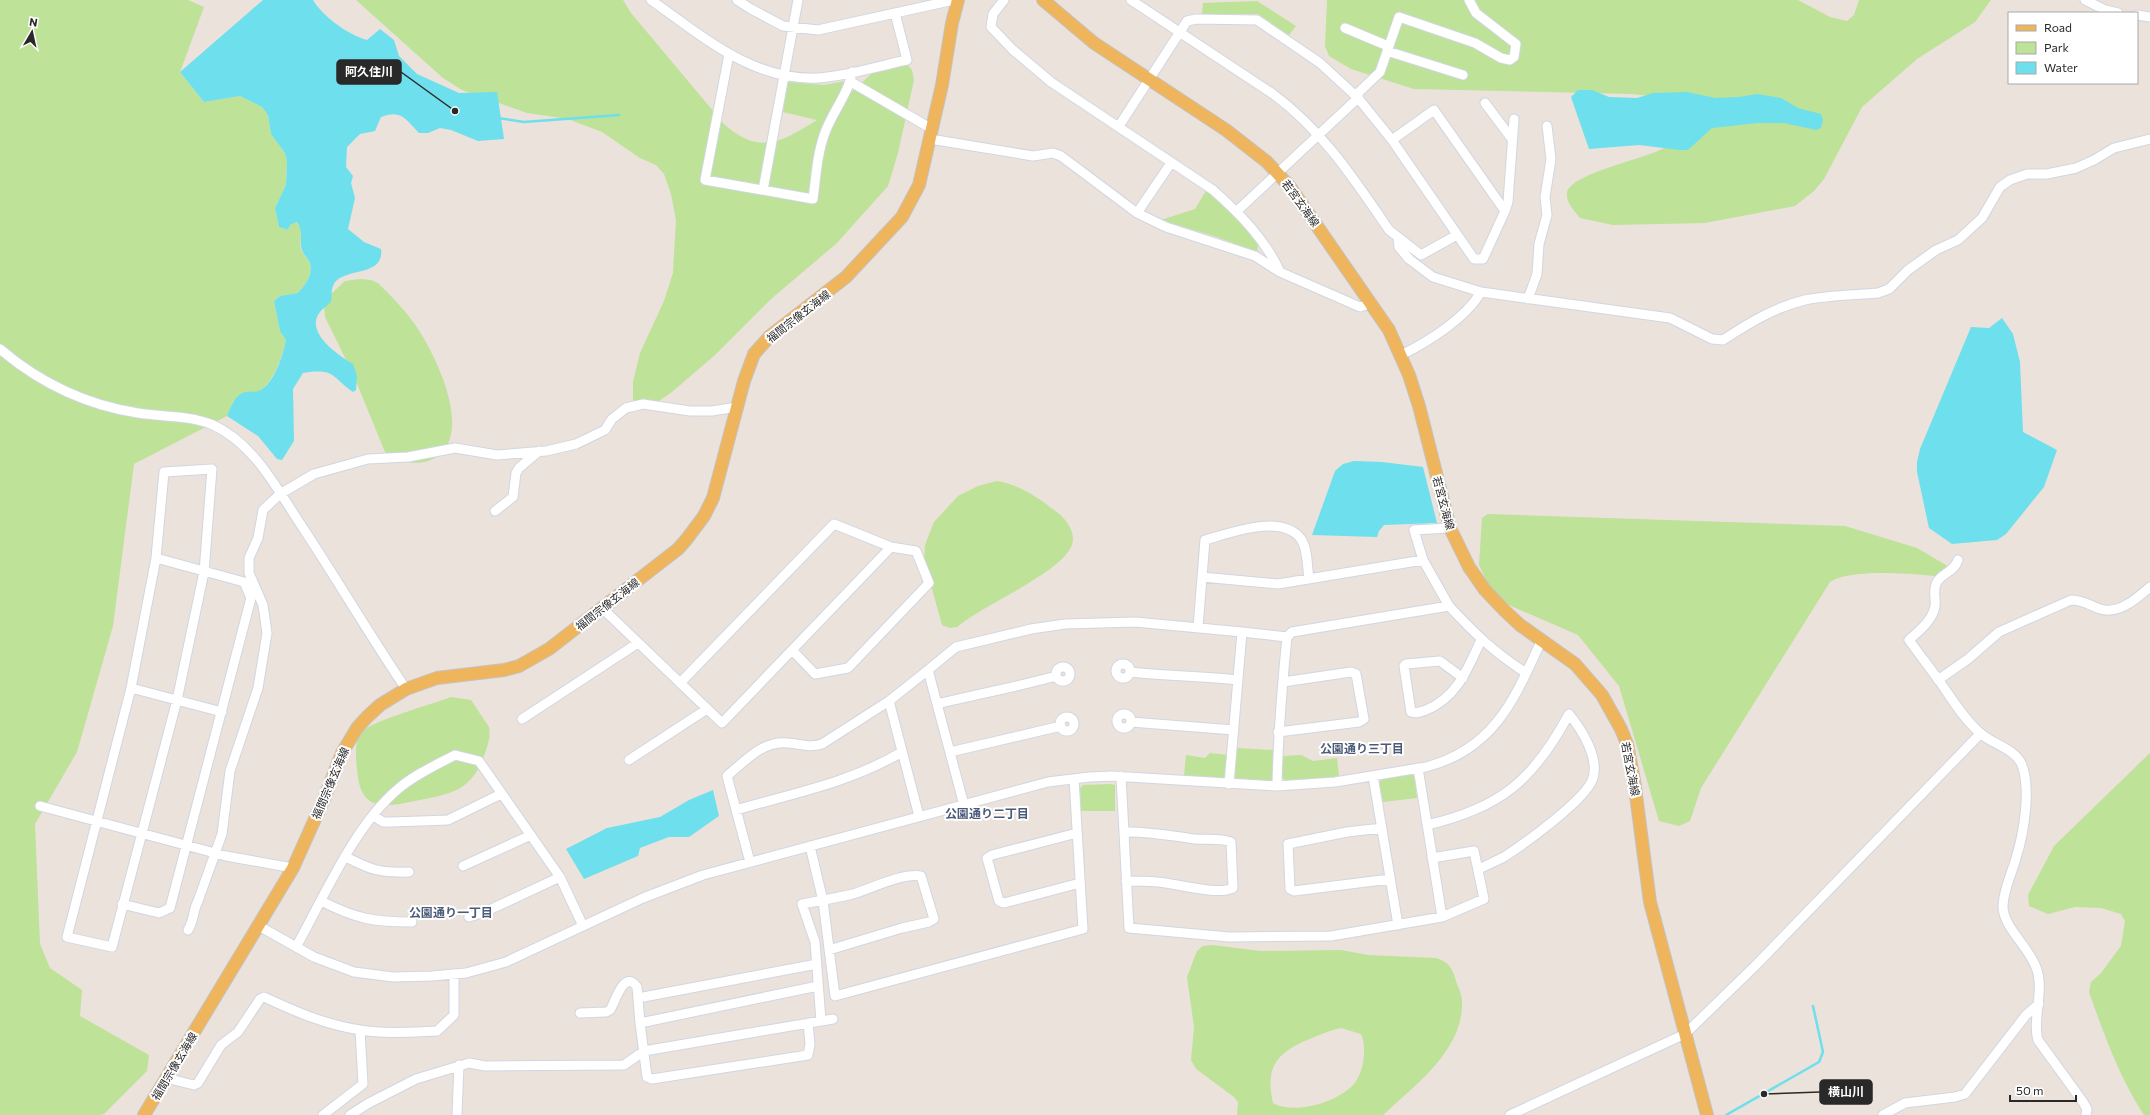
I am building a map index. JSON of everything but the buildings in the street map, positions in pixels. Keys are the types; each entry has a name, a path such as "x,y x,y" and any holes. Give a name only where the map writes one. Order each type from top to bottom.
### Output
{"main road":[{"name":"福間宗像玄海線","path":"144,1115 293,868 324,799 336,766 349,740 367,717 403,684 436,678 490,673 519,666 548,649 678,549 700,522 713,498 750,363 761,345 846,277 902,217 919,185 931,134 952,23 958,0"},
{"name":"若宮玄海線","path":"1043,0 1094,43 1245,144 1277,172 1294,192 1372,302 1389,330 1401,356 1419,406 1450,528 1469,567 1485,590 1520,625 1542,639 1575,664 1593,684 1612,710 1627,744 1634,780 1650,902 1707,1115"}],"street":[{"path":"651,0 729,54 745,63 763,71 817,78 907,60 895,13"},
{"path":"737,0 766,18 792,28 818,30 954,0"},
{"path":"763,190 798,0"},
{"path":"1004,0 993,14 991,27 1012,49 1051,82 1213,190 1237,211 1274,258 1280,272"},
{"path":"1131,0 1273,94 1293,109 1319,133 1353,177 1389,230 1421,255 1456,235"},
{"path":"1237,211 1277,172 1358,98 1358,93 1380,72 1399,17 1475,43 1501,58 1510,60 1514,57 1516,44 1476,13 1469,0"},
{"path":"2085,0 2104,10 2113,12"},
{"path":"2138,15 2150,17"},
{"path":"1118,126 1186,21 1196,19 1257,20 1320,63 1358,98 1392,140 1456,235 1474,259 1483,259 1508,202 1514,119"},
{"path":"1344,28 1388,49 1463,75"},
{"path":"729,54 704,180 813,200 821,147 825,132 831,117 851,82 852,72"},
{"path":"851,82 931,134 1033,156 1053,154 1073,165 1137,214 1166,228 1255,256 1280,272 1360,307 1372,302"},
{"path":"1485,102 1512,139"},
{"path":"1392,140 1434,110 1505,211"},
{"path":"1528,298 1537,274 1539,244 1547,215 1545,197 1551,159 1547,126"},
{"path":"1398,238 1398,247 1410,259 1433,277 1481,292 1670,318 1712,339 1723,340 1752,321 1781,307 1800,302 1878,293 1889,289 1908,270 1936,250 1958,240 1982,218 2000,187 2010,180 2027,174 2047,174 2076,168 2094,160 2114,148 2150,139"},
{"path":"1137,214 1171,163"},
{"path":"1401,356 1421,346 1451,323 1476,301 1481,292"},
{"path":"0,349 18,364 45,381 80,398 121,410 198,421 223,431 244,446 255,458 280,494 403,684"},
{"path":"188,930 192,921 193,909 216,853 222,834 230,771 258,688 267,633 263,605 249,573 249,558 258,538 263,510 280,494 314,474 368,459 408,457 455,448 496,455 539,451 576,444 605,430 612,419 626,408 643,404 690,411 712,411 737,407"},
{"path":"495,510 513,497 516,473 519,468 539,451"},
{"path":"212,469 204,572 176,700 112,947 67,937 98,822 131,688 156,558 164,472 212,469"},
{"path":"680,683 834,524 891,547 916,551 929,583 848,668 815,674 792,650"},
{"path":"1198,627 1205,540 1256,525 1268,525 1294,532 1302,540 1309,578"},
{"path":"1450,528 1414,530 1423,560 1450,606 1481,640 1498,654 1526,673"},
{"path":"602,608 722,723 891,547"},
{"path":"122,904 159,913 170,908 251,598 244,582 156,558"},
{"path":"1202,577 1278,584 1423,560"},
{"path":"1958,560 1954,569 1943,576 1936,584 1934,610 1925,624 1909,640 1966,719 1980,734 2014,755 2021,763 2026,790 2022,834 2003,904 2004,915 2010,927 2033,958 2040,982 2036,1034 2038,1040 2083,1102 2087,1109 2086,1115"},
{"path":"1938,680 1968,659 1999,632 2014,624 2071,600 2080,600 2107,610 2117,609 2128,604 2150,587"},
{"path":"1277,786 1278,732 1287,637 1292,632 1450,606"},
{"path":"750,862 727,776 759,750 779,742 812,747 822,744 889,702 956,647 1031,628 1089,622 1135,622 1198,627 1287,637"},
{"path":"1229,784 1242,632"},
{"path":"259,926 329,964 367,974 393,976 454,974 480,970 506,962 671,886 750,862 1048,782 1098,776 1121,776 1277,786 1335,782 1418,768 1450,759 1484,737 1494,728 1510,706 1542,639"},
{"path":"1463,678 1440,661 1406,664 1404,666 1411,712 1416,713 1432,707 1452,693 1463,678 1481,640"},
{"path":"522,719 638,643"},
{"path":"928,670 964,804"},
{"path":"1130,672 1164,676 1205,676 1238,680"},
{"path":"1278,732 1328,727 1359,722 1364,719 1356,674 1351,672 1282,682"},
{"path":"937,704 986,691 1030,683 1056,676"},
{"path":"131,688 222,712"},
{"path":"889,702 919,816"},
{"path":"629,760 706,709"},
{"path":"1427,825 1457,818 1481,808 1518,784 1545,755 1569,714 1584,737 1593,762 1593,778 1589,787 1582,797 1504,857 1479,869"},
{"path":"1131,722 1234,730"},
{"path":"950,752 1060,726"},
{"path":"1510,1115 1685,1034 1738,982 1980,734"},
{"path":"736,810 834,784 863,773 902,752"},
{"path":"296,947 346,857 373,815 398,788 455,755 478,761 560,877 583,926"},
{"path":"1418,768 1442,917"},
{"path":"1121,776 1129,928 1263,938 1330,936 1442,917 1484,899 1479,869 1474,851 1432,858"},
{"path":"1373,776 1398,925"},
{"path":"810,846 823,901 835,996 1082,929 1074,779"},
{"path":"373,815 383,822 433,822 448,820 501,794"},
{"path":"40,806 187,844 216,853 293,868"},
{"path":"1382,828 1347,832 1288,844 1290,889 1294,891 1326,888 1390,879"},
{"path":"1124,832 1142,832 1196,839 1226,840 1231,842 1233,888 1229,890 1211,889 1156,882 1126,881"},
{"path":"1077,834 992,855 987,858 999,901 1004,903 1080,883"},
{"path":"463,866 531,835"},
{"path":"346,857 368,869 392,872 409,872"},
{"path":"821,1021 815,942 802,904 823,901 915,875 921,876 934,919 929,922 902,928 829,950"},
{"path":"469,916 487,911 560,877"},
{"path":"321,901 350,915 380,922 412,922"},
{"path":"638,998 817,964"},
{"path":"166,1078 194,1086 198,1083 221,1046 238,1032 260,999 264,997 294,1011 320,1020 360,1030 395,1032 437,1031 454,1015 454,974"},
{"path":"580,1013 606,1012 610,1010 617,993 625,982 634,983 637,987 647,1077 652,1079 808,1055 810,1044 808,1023"},
{"path":"640,1023 818,986"},
{"path":"1883,1115 1905,1103 1955,1097 1965,1094 2026,1015 2039,1004"},
{"path":"350,1115 397,1088 459,1065 469,1063 485,1066 624,1065 644,1051 834,1019"},
{"path":"323,1115 363,1084 360,1030"},
{"path":"457,1115 459,1065"}],"green space":[{"path":"0,0 188,0 204,7 180,72 204,102 240,96 262,107 268,115 271,134 285,153 287,162 286,185 275,208 279,227 288,230 290,225 297,222 301,233 301,249 308,260 310,267 308,279 298,293 280,296 274,301 280,331 286,340 280,361 268,383 258,392 246,392 233,402 227,416 134,464 113,626 77,752 35,824 40,944 50,968 82,990 80,1016 149,1055 147,1071 104,1114 100,1115 0,1115"},
{"path":"356,0 623,0 631,13 724,124 737,134 749,140 760,143 781,139 817,120 783,112 788,82 824,85 846,81 829,113 881,65 905,62 912,70 914,80 898,153 888,186 837,243 771,299 715,355 672,392 653,405 639,404 633,400 633,382 640,353 664,301 673,273 676,220 671,194 664,174 656,165 640,158 602,132 568,119 527,113 462,90 443,78"},
{"path":"1327,0 1798,0 1830,17 1847,21 1854,15 1859,0 1991,0 1975,22 1917,59 1862,107 1824,179 1814,191 1795,206 1705,223 1613,225 1580,218 1569,204 1567,194 1570,187 1580,180 1664,148 1668,143 1659,97 1631,94 1414,89 1351,69 1329,56 1325,46"},
{"path":"1257,1 1296,26 1289,35 1258,14 1202,14 1203,3"},
{"path":"1207,189 1238,217 1258,244 1257,252 1217,237 1161,220 1195,209"},
{"path":"360,279 371,280 378,283 403,309 424,339 442,375 452,415 451,433 445,448 433,459 421,463 408,462 385,452 353,374 325,317 324,305 330,295 345,281"},
{"path":"997,481 1022,489 1058,513 1068,524 1072,533 1073,542 1063,558 1036,579 969,618 957,627 950,628 942,625 924,560 925,545 934,522 958,496 978,486"},
{"path":"1488,514 1845,526 1917,548 1951,568 1942,577 1868,573 1840,578 1830,582 1701,788 1690,821 1679,826 1659,821 1619,686 1578,635 1495,599 1479,565 1482,518"},
{"path":"451,697 471,700 490,730 487,747 480,766 474,776 458,789 439,796 392,805 375,803 368,799 363,793 359,783 357,769 356,746 361,733 376,723"},
{"path":"1236,748 1274,750 1274,778 1271,782 1238,780 1234,776"},
{"path":"1210,753 1228,755 1226,776 1222,779 1184,776 1186,755 1205,758"},
{"path":"2150,753 2150,1115 2144,1115 2127,1086 2106,1039 2089,992 2091,982 2101,973 2121,946 2125,921 2121,914 2101,908 2075,907 2048,914 2029,906 2028,895 2054,846"},
{"path":"1301,755 1313,761 1337,758 1339,776 1312,780 1285,780 1282,777 1282,756"},
{"path":"1410,773 1415,777 1417,798 1383,802 1379,783 1383,778"},
{"path":"1083,785 1115,785 1115,811 1081,811 1080,788"},
{"path":"1213,945 1260,951 1341,950 1368,955 1436,958 1445,962 1450,967 1462,999 1460,1019 1455,1035 1446,1051 1423,1079 1383,1115 1237,1115 1238,1102 1234,1097 1196,1069 1191,1060 1194,1027 1187,977 1197,951 1203,946","holes":["1341,1028 1361,1034 1364,1046 1364,1060 1357,1079 1346,1091 1326,1102 1303,1107 1292,1108 1273,1103 1271,1090 1273,1069 1283,1054 1300,1043 1337,1029"]}],"water":[{"path":"263,0 313,0 323,13 330,19 345,30 360,38 367,40 380,29 394,40 399,56 417,74 459,93 497,92 504,139 478,141 451,130 440,128 428,133 419,133 407,120 394,114 381,117 375,131 360,134 347,147 346,167 353,176 351,183 355,198 348,229 364,242 381,249 380,258 376,265 369,269 344,276 337,280 332,288 331,301 320,312 316,320 316,327 319,335 332,349 353,364 357,376 356,390 353,392 328,373 303,373 293,389 294,441 282,460 277,459 258,436 227,416 234,401 239,395 246,392 261,390 266,386 274,374 283,353 286,340 280,331 274,301 280,296 298,293 306,282 311,270 309,261 302,250 301,234 297,222 290,225 288,230 279,227 275,208 286,185 287,162 285,153 271,134 268,115 262,107 240,96 204,102 180,72"},
{"path":"1578,90 1592,90 1609,97 1637,98 1653,93 1687,92 1715,98 1739,97 1757,94 1781,98 1798,108 1821,114 1823,120 1821,128 1816,130 1784,123 1758,123 1712,128 1688,150 1639,145 1589,149 1571,97"},
{"path":"2002,318 2013,334 2020,362 2023,432 2057,450 2044,487 2006,534 1997,540 1952,544 1929,528 1917,472 1917,462 1920,449 1971,327 1989,328"},
{"path":"1354,461 1382,462 1423,467 1437,523 1384,525 1379,531 1377,537 1312,535 1335,471 1343,464"},
{"path":"713,790 719,816 689,837 669,837 640,848 638,856 584,879 566,849 607,828 660,817 689,800"}],"waterway":[{"path":"498,118 524,122 619,115"},
{"path":"1726,1115 1819,1062 1823,1052 1813,1006"}],"place":[{"name":"阿久住川","path":"455,111"},
{"name":"横山川","path":"1764,1094"}],"district":[{"name":"公園通り三丁目","path":"1362,748"},
{"name":"公園通り二丁目","path":"987,813"},
{"name":"公園通り一丁目","path":"451,912"}]}
